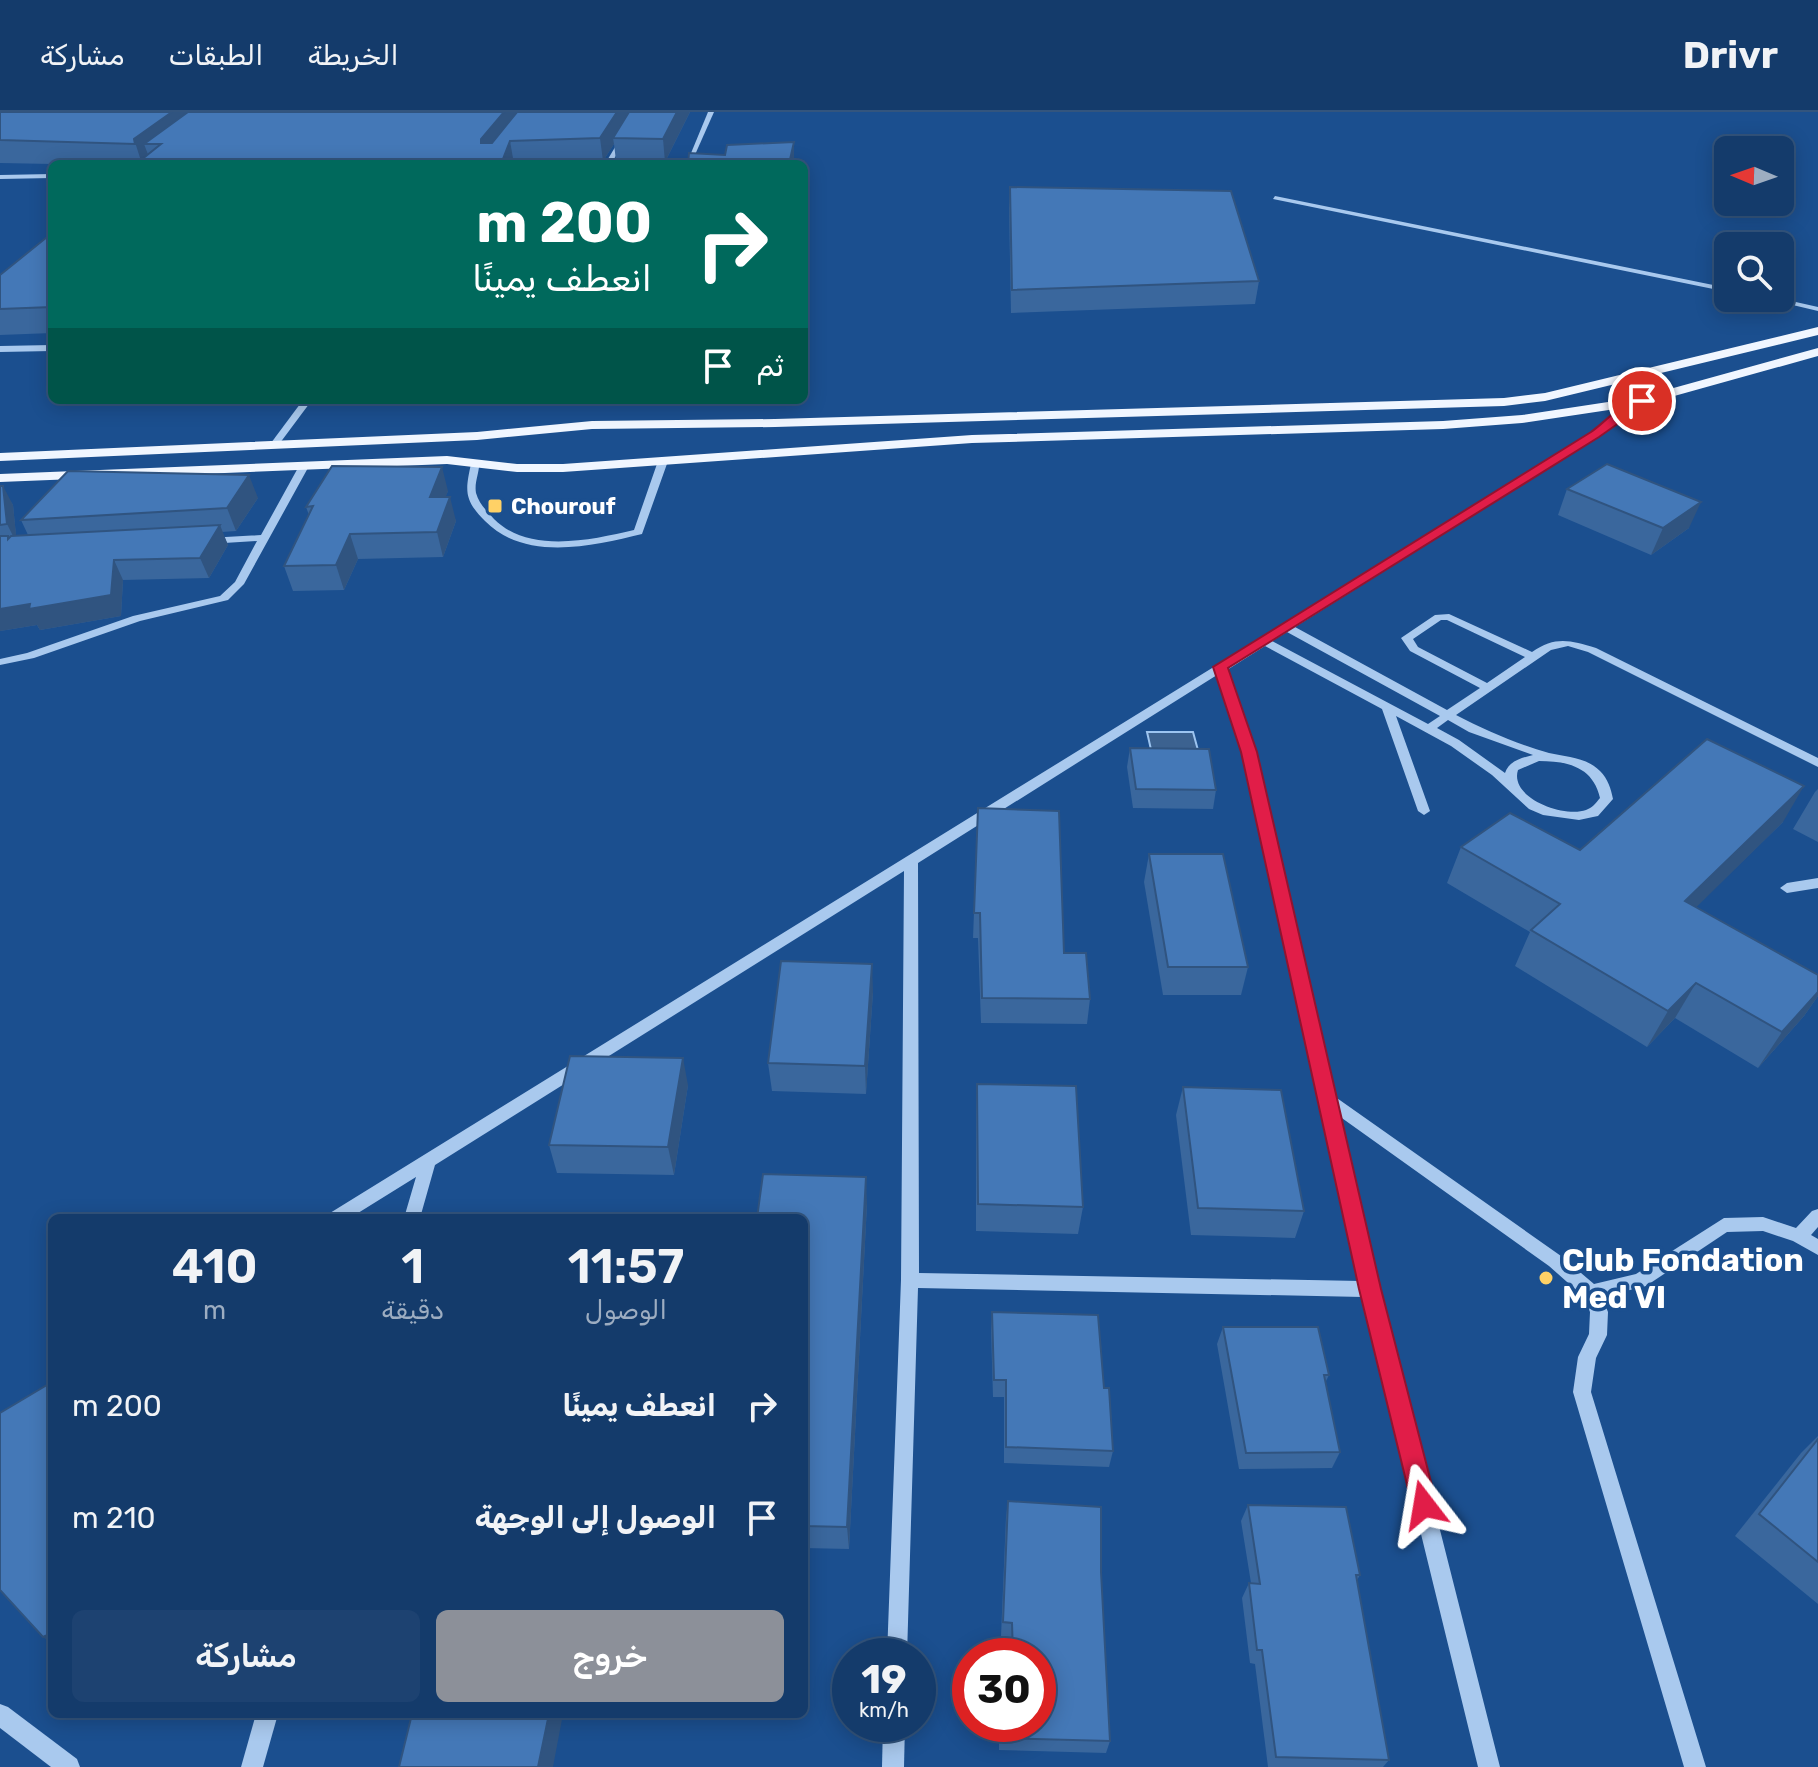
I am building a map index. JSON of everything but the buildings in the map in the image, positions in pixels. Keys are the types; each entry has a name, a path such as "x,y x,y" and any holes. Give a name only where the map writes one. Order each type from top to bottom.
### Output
{"main road":[{"path":"0,457 477,436 592,425 1504,402 1545,397 1818,331"},
{"path":"0,478 447,460 563,468 663,461 762,444 1443,425 1522,419 1629,404 1682,392 1818,352"},
{"path":"751,423 762,444"},
{"path":"504,466 489,455 490,444 513,431"}],"street":[{"path":"610,160 639,112"},
{"path":"691,157 711,112"},
{"path":"0,177 48,176"},
{"path":"1275,198 1714,287"},
{"path":"1794,304 1818,309"},
{"path":"0,349 48,348"},
{"path":"274,445 305,404"},
{"path":"343,1214 1595,435 1619,417 1629,404"},
{"path":"476,464 471,489 476,504 489,521 516,538 572,545 638,532 663,461"},
{"path":"0,662 30,656 137,618 224,598 239,584 304,466"},
{"path":"201,541 263,538"},
{"path":"1488,688 1414,649 1407,638 1439,617 1449,617 1533,657"},
{"path":"1264,641 1476,757 1533,806 1564,816 1593,813 1607,799 1607,790 1601,780 1578,764 1497,739 1287,627"},
{"path":"1428,729 1556,644 1580,645 1818,763"},
{"path":"1220,667 1249,752 1370,1289 1489,1767"},
{"path":"1387,707 1424,811"},
{"path":"1513,788 1510,777 1513,768 1521,761 1548,756"},
{"path":"898,1638 910,1280 911,861"},
{"path":"1787,888 1818,883"},
{"path":"1328,1100 1555,1261 1591,1292 1599,1312 1598,1335 1587,1357 1582,1392 1695,1767"},
{"path":"413,1214 428,1162"},
{"path":"1799,1236 1818,1216"},
{"path":"1591,1292 1640,1281 1724,1225 1763,1224 1799,1236 1818,1248"},
{"path":"910,1280 1370,1289"},
{"path":"0,1715 69,1767"},
{"path":"252,1767 266,1718"},
{"path":"893,1767 894,1742"}],"water":[{"path":"1147,732 1193,732 1199,754 1152,754"}],"place":[{"name":"Chourouf","path":"495,506"},
{"name":"Club Fondation Med VI","path":"1546,1278"}],"route":[{"path":"1424,1505 1370,1289 1249,752 1220,667 1595,435 1619,417 1629,404 1642,401"}]}
